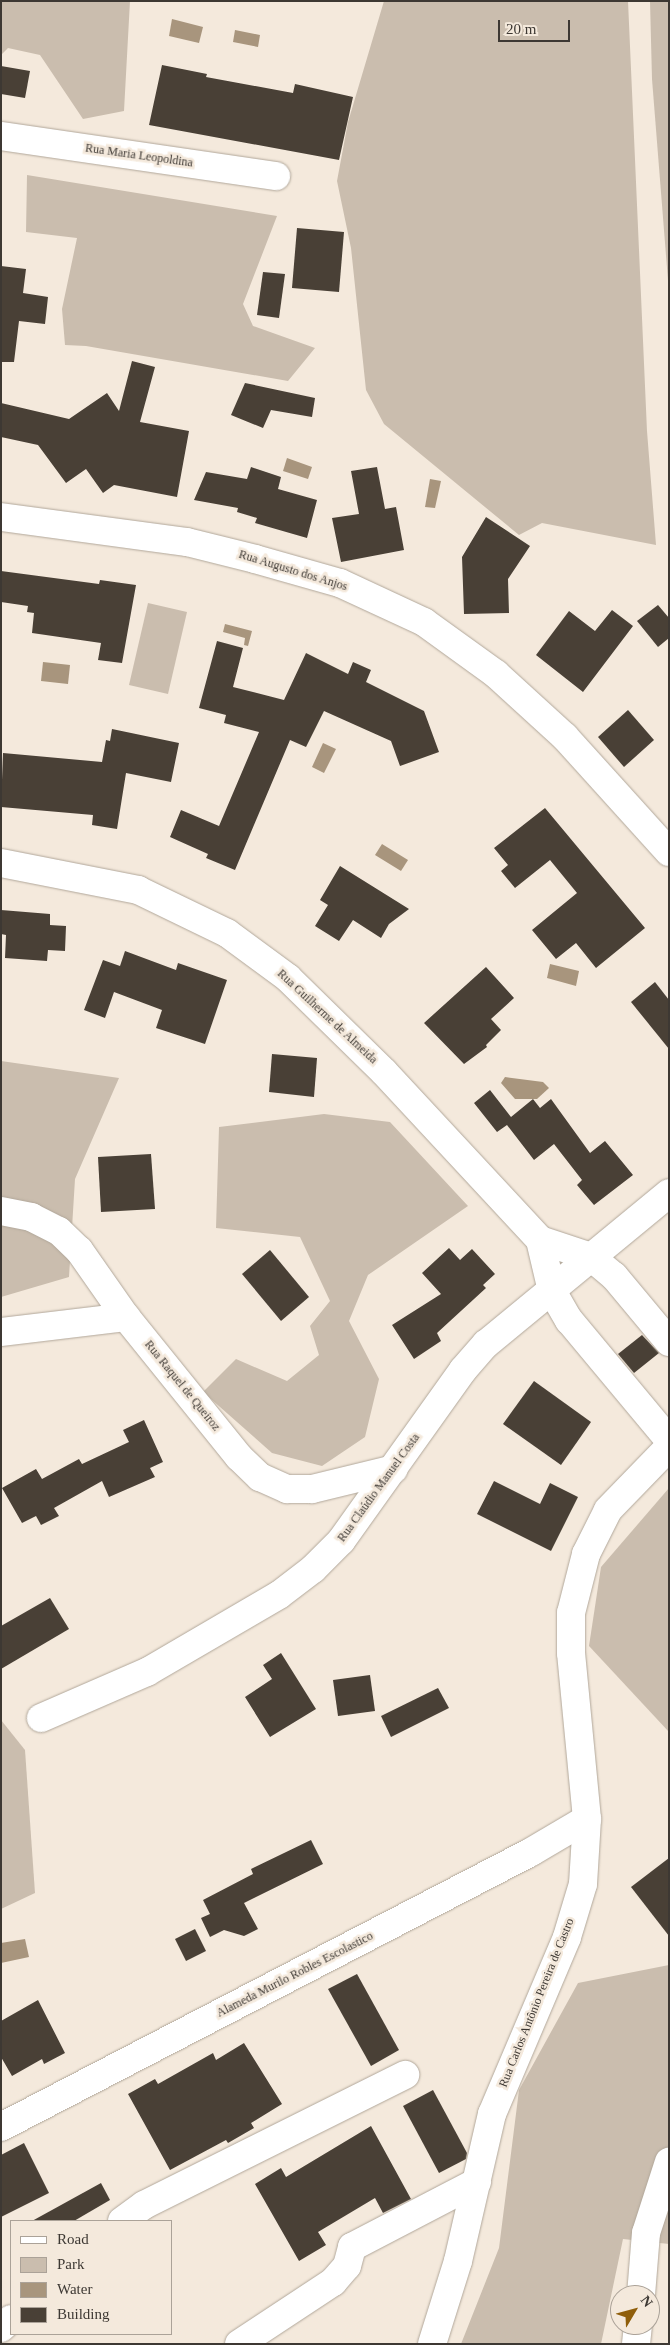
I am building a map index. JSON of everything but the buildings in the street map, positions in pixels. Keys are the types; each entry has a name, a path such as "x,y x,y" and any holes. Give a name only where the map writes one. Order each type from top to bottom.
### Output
{"street":[{"name":"Rua Maria Leopoldina","path":"1,136 276,176"},
{"name":"Rua Augusto dos Anjos","path":"1,517 187,542 255,558 340,583 424,622 496,674 565,736 669,852"},
{"name":"Rua Guilherme de Almeida","path":"1,863 138,890 227,933 288,978 377,1065 540,1240 591,1257"},
{"name":"Rua Claúdio Manuel Costa","path":"41,1718 146,1672 279,1595 313,1569 341,1541 394,1470 463,1370 486,1344 669,1192"},
{"name":"Rua Raquel de Queiroz","path":"1,1211 31,1217 59,1231 79,1250 126,1317 239,1457 260,1477 287,1489 312,1489 394,1470"},
{"name":"Rua Guilherme de Almeida","path":"540,1240 552,1291"},
{"path":"591,1257 640,1306 669,1342"},
{"path":"552,1291 593,1350 669,1440"},
{"path":"1,1332 126,1317"},
{"name":"Rua Carlos Antônio Pereira de Castro","path":"432,2344 458,2261 492,2114 567,1937 582,1884 587,1819 570,1653 571,1613 586,1554 608,1510 669,1447"},
{"name":"Alameda Murilo Robles Escolastico","path":"1,2127 531,1852 587,1819"},
{"path":"123,2220 144,2205 405,2075"},
{"path":"642,2285 646,2233 669,2162"},
{"path":"239,2344 333,2282 347,2266 352,2247 477,2182"}],"green space":[{"path":"1,1 130,1 124,111 83,119 40,55 8,48 1,55"},
{"path":"384,1 628,1 647,431 656,545 542,523 519,535 384,424 366,390 351,248 337,181 348,122"},
{"path":"650,1 669,1 669,293 652,79"},
{"path":"27,175 277,216 243,304 253,326 315,348 288,381 86,346 65,345 62,309 77,238 26,232"},
{"path":"148,603 187,612 168,694 129,685"},
{"path":"1,1061 119,1078 75,1179 69,1277 1,1297"},
{"path":"324,1114 390,1122 468,1206 368,1275 349,1321 379,1379 365,1437 322,1466 272,1453 203,1392 236,1359 287,1381 319,1355 310,1326 330,1301 300,1237 216,1228 219,1127"},
{"path":"669,1488 669,1732 589,1646 601,1567"},
{"path":"1,1720 25,1750 35,1893 1,1909"},
{"path":"669,1965 669,2244 623,2239 613,2285 610,2285 610,2301 601,2344 461,2344 499,2248 519,2090 578,1983"}],"water":[{"path":"172,19 203,27 199,43 169,36"},
{"path":"235,30 260,35 258,47 233,42"},
{"path":"287,458 312,467 308,479 283,471"},
{"path":"430,479 441,481 435,508 425,507"},
{"path":"225,624 252,631 248,646 244,645 245,638 223,632"},
{"path":"43,662 70,665 68,684 41,681"},
{"path":"323,743 336,749 324,773 312,767"},
{"path":"382,844 408,860 401,871 375,855"},
{"path":"550,964 579,971 576,986 547,978"},
{"path":"505,1077 543,1082 549,1088 537,1099 515,1099 501,1083"},
{"path":"25,1939 29,1957 1,1963 1,1943"}]}
